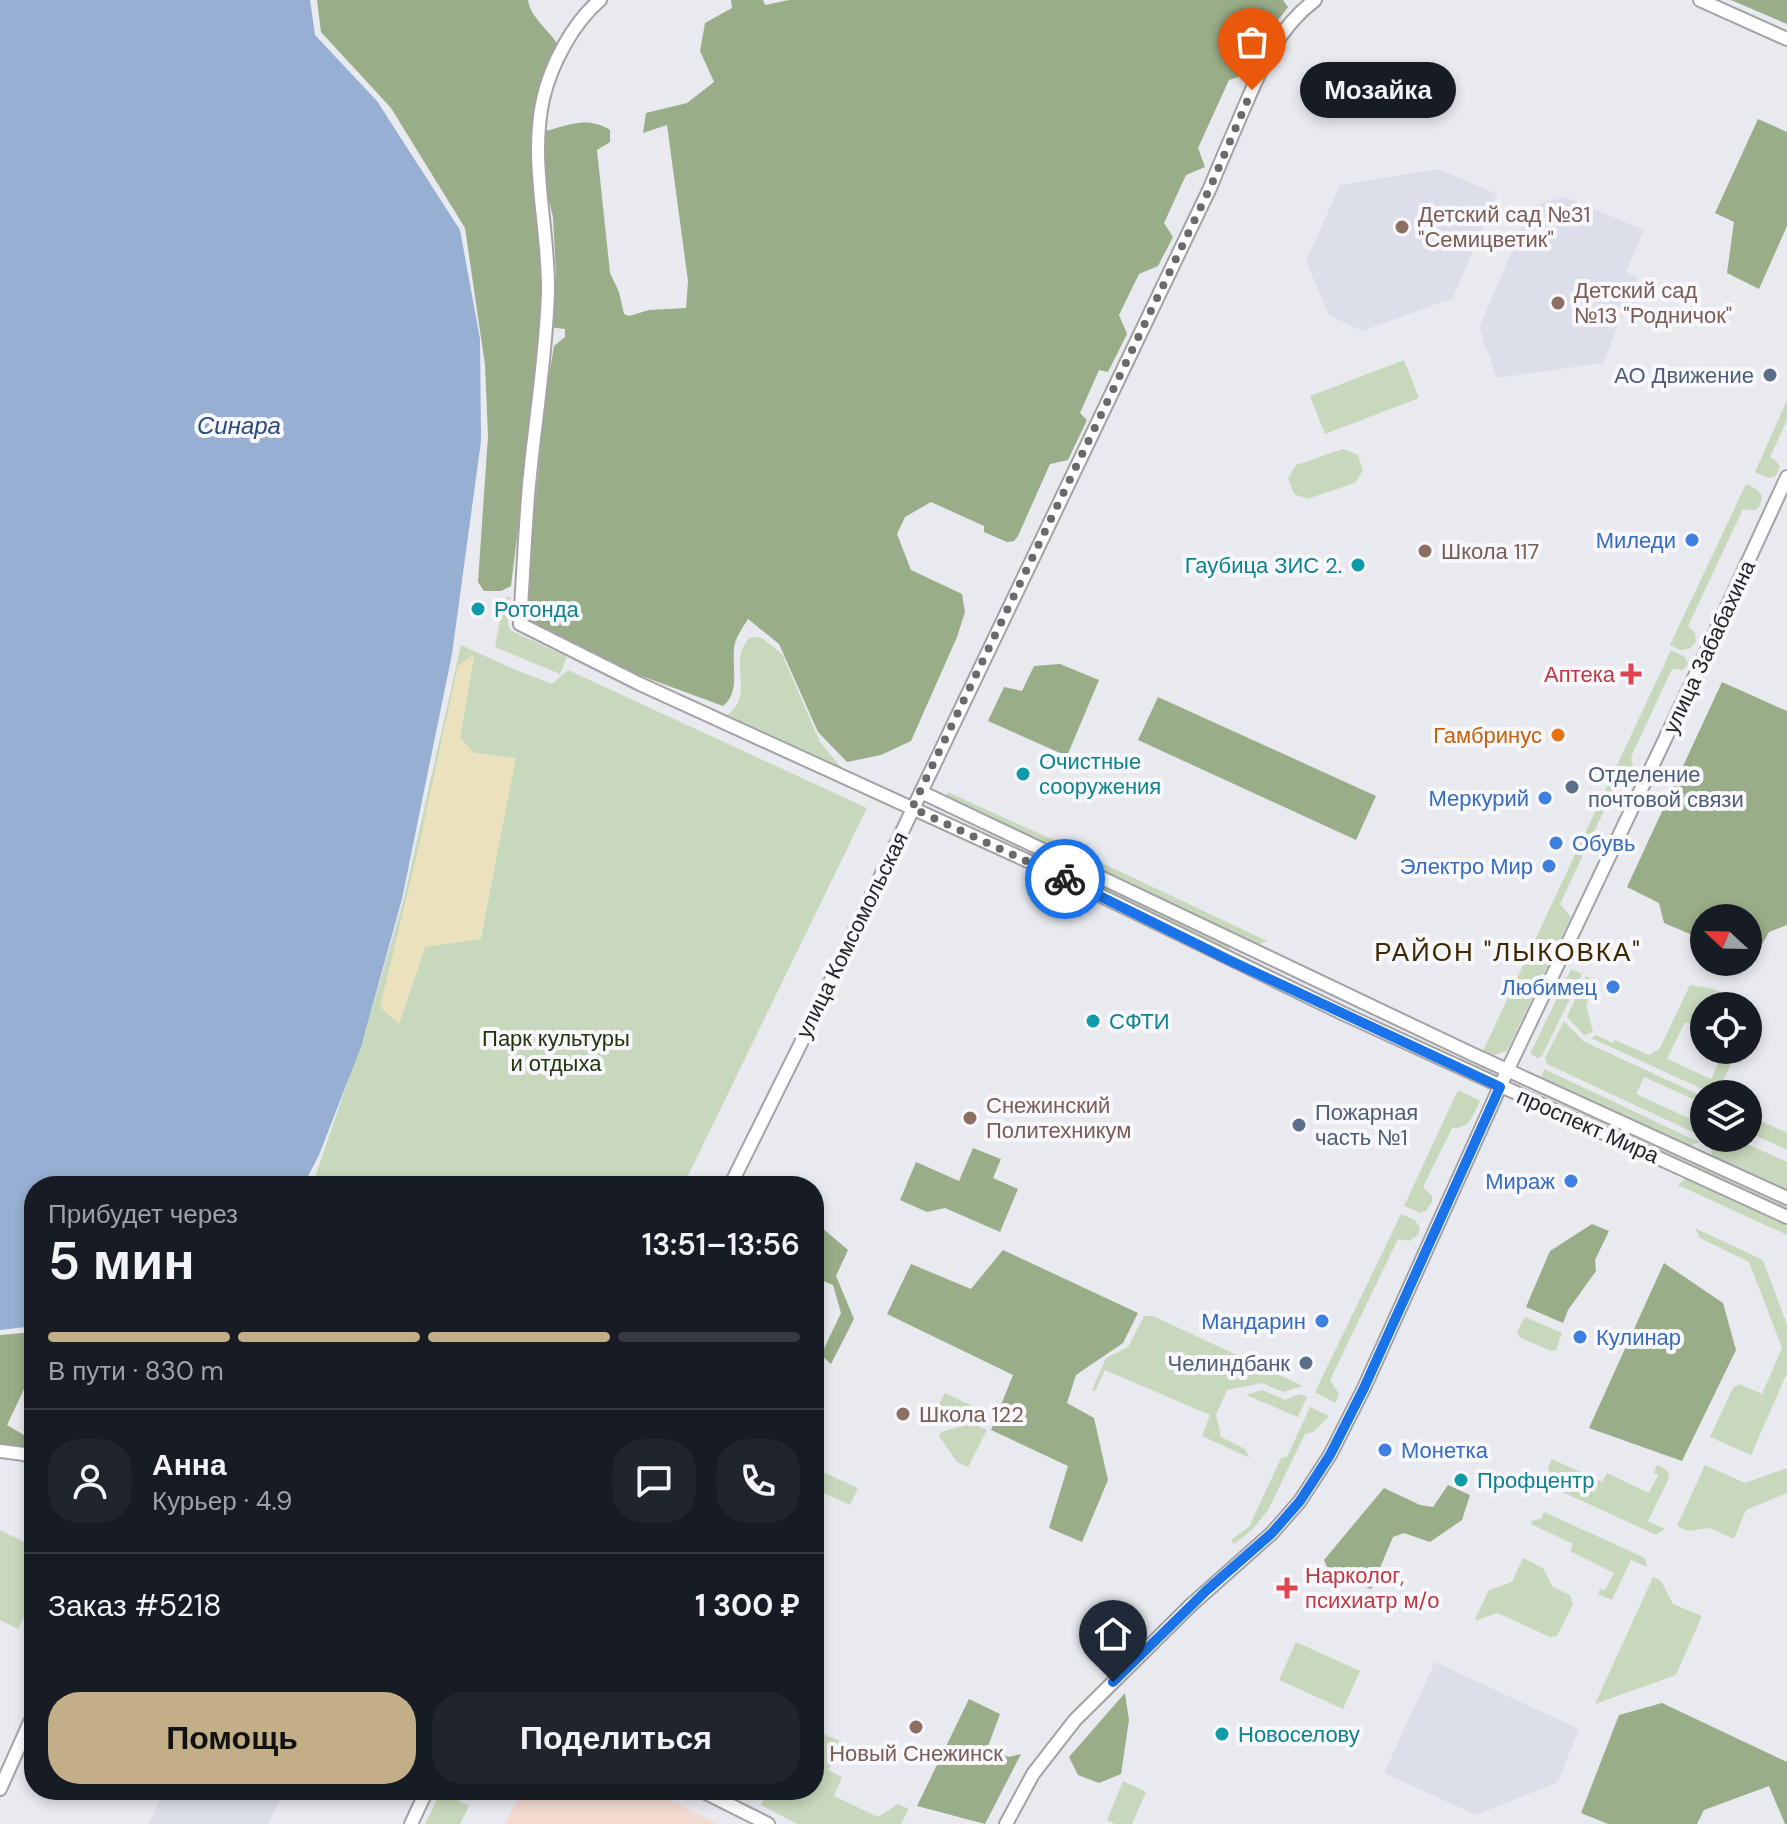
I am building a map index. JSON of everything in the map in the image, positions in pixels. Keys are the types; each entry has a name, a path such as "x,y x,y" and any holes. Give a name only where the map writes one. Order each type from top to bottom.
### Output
{"street":[{"name":"проспект Мира","path":"600,0 576,25 564,46 544,96 539,125 548,275 547,333 529,484 520,624 640,684 1052,872 1233,962 1500,1087 1787,1217"},
{"name":"улица Комсомольская","path":"735,1176 1210,188 1265,58 1284,29 1315,0"},
{"path":"1700,0 1787,39"},
{"name":"улица Забабахина","path":"1006,1824 1033,1774 1075,1720 1191,1605 1272,1533 1300,1501 1330,1455 1364,1388 1508,1069 1787,477"},
{"name":"проспект Мира","path":"921,792 1350,996 1787,1198"},
{"path":"1052,872 1058,857"},
{"path":"1233,962 1241,944"},
{"path":"1342,1013 1350,996"},
{"path":"0,1451 24,1454"},
{"path":"0,1789 24,1735"},
{"path":"411,1824 422,1800"},
{"path":"720,1800 768,1824"}],"shaded area":[{"name":"Детский сад №31 \"Семицветик\"","path":"1438,169 1497,194 1453,298 1362,331 1329,315 1306,261 1340,185"},
{"name":"Детский сад №13 \"Родничок\"","path":"1565,197 1644,230 1626,272 1637,278 1603,363 1497,378 1479,328 1531,206"},
{"path":"1435,1662 1579,1729 1558,1782 1476,1815 1384,1773"},
{"path":"160,1800 280,1800 268,1824 149,1824"},
{"path":"517,1800 669,1800 718,1824 505,1824"}],"green space":[{"path":"317,0 528,0 536,18 559,46 540,92 531,129 531,165 540,221 543,274 542,332 511,586 501,591 484,591 478,582 488,436 485,365 465,228 391,108 321,32"},
{"path":"731,0 763,0 765,5 789,0 1283,0 1288,7 1267,35 1248,74 1229,80 1198,148 1205,167 1186,175 1164,223 1173,237 1158,266 1139,274 1119,315 1127,334 1108,372 1099,370 1080,413 1087,420 1068,460 1050,464 1018,536 1014,541 1007,542 984,532 984,526 931,502 905,517 897,534 911,570 962,594 965,612 911,741 881,755 847,762 818,732 779,644 748,619 735,643 734,685 729,700 723,706 620,668 570,645 524,616 546,394 554,346 565,337 565,329 548,327 556,274 553,217 540,163 542,132 585,122 610,130 610,142 597,150 610,273 624,314 629,316 649,310 686,308 688,281 667,125 643,133 646,113 687,103 714,82 700,51 705,23 732,8"},
{"path":"1731,0 1787,0 1787,24"},
{"path":"1758,119 1787,132 1787,226 1759,289 1727,273 1734,222 1715,213"},
{"path":"1404,360 1419,398 1325,434 1310,396"},
{"path":"1787,400 1787,420 1770,457 1780,466 1776,476 1768,478 1755,472"},
{"path":"1343,449 1358,455 1363,470 1355,483 1307,499 1294,494 1288,478 1296,465"},
{"path":"1746,484 1762,496 1760,505 1754,510 1743,509 1688,626 1695,633 1696,642 1689,649 1680,650 1670,645"},
{"path":"510,597 510,630 567,657 560,674 495,647 504,598"},
{"path":"749,638 762,638 782,654 820,742 847,774 721,719 737,705 742,649"},
{"name":"Парк культуры и отдыха","path":"461,645 552,684 568,670 867,808 688,1176 315,1176 367,1026 403,902","holes":["474,656 460,738 474,753 515,759 481,938 425,947 399,1023 421,837 458,666"]},
{"path":"1671,650 1685,657 1688,664 1683,670 1672,669 1631,757 1631,771 1626,768 1614,795 1619,798 1608,802 1560,904 1571,917 1507,1051 1492,1056 1482,1053"},
{"path":"1060,664 1099,680 1067,756 988,721 1004,687 1022,691 1034,666"},
{"path":"1722,682 1787,711 1787,925 1769,932 1762,945 1762,904 1690,904 1690,934 1664,923 1659,903 1627,887"},
{"path":"1158,697 1376,796 1356,840 1138,740"},
{"path":"948,792 1060,843 1057,849 945,798"},
{"path":"1068,847 1267,941 1258,945 1070,856"},
{"path":"1067,869 1231,945 1229,949 1065,872"},
{"path":"1571,969 1582,974 1542,1056 1538,1058 1530,1054"},
{"path":"1586,976 1596,981 1586,1005 1593,1032 1584,1035 1567,1017"},
{"path":"1690,985 1720,992 1690,992 1690,1023 1685,1022 1667,1059 1711,1079 1718,1064 1730,1064 1723,1080 1690,1080 1690,1083 1591,1038 1596,1035 1613,1043 1615,1040 1649,1055 1660,1048"},
{"path":"1564,1021 1583,1041 1690,1091 1690,1098 1644,1077 1636,1094 1690,1119 1690,1131 1547,1064 1545,1058"},
{"path":"1544,1069 1690,1138 1690,1146 1688,1147 1541,1079"},
{"path":"1536,1086 1787,1204 1787,1210 1533,1091"},
{"path":"1458,1090 1480,1101 1467,1124 1452,1128 1423,1187 1432,1196 1432,1202 1426,1211 1420,1213 1404,1206"},
{"path":"1762,1121 1787,1133 1787,1150 1762,1138"},
{"path":"973,1148 1001,1159 993,1178 1018,1189 1000,1232 945,1208 927,1212 900,1200 916,1162 959,1181"},
{"path":"1762,1151 1787,1162 1787,1193 1713,1160 1712,1152"},
{"path":"1687,1177 1787,1224 1787,1235 1678,1185"},
{"path":"1401,1214 1415,1220 1420,1228 1418,1235 1409,1241 1398,1239 1330,1380 1339,1394 1335,1403 1315,1392"},
{"path":"1592,1224 1609,1231 1595,1260 1596,1271 1568,1310 1563,1323 1526,1307 1550,1251"},
{"path":"1695,1228 1763,1260 1787,1325 1787,1373 1751,1455 1710,1437 1733,1388 1739,1384 1762,1394 1782,1348 1749,1262 1700,1238"},
{"path":"824,1230 848,1250 836,1276 854,1319 831,1364 824,1358 824,1349 841,1313 833,1285 824,1281"},
{"path":"1003,1250 1138,1313 1123,1343 1076,1375 1067,1403 1094,1418 1108,1480 1082,1542 1049,1528 1068,1466 991,1430 1013,1375 887,1314 911,1264 971,1289"},
{"path":"1664,1263 1723,1303 1736,1350 1682,1461 1589,1428"},
{"path":"1144,1316 1153,1316 1303,1386 1283,1392 1262,1383 1227,1390 1216,1415 1221,1437 1245,1449 1250,1458 1202,1436 1210,1415 1105,1370 1095,1391 1092,1390 1106,1358 1128,1347"},
{"path":"1525,1317 1562,1333 1556,1350 1551,1351 1519,1337 1517,1332"},
{"path":"24,1333 24,1389 7,1425 24,1435 24,1451 0,1445 0,1335"},
{"path":"1262,1390 1285,1400 1299,1394 1307,1397 1298,1417 1246,1395"},
{"path":"945,1393 979,1409 977,1414 951,1422 934,1413"},
{"path":"1310,1407 1329,1416 1313,1432 1305,1434 1268,1510 1252,1530 1234,1544 1231,1540 1249,1527 1281,1458 1287,1457"},
{"path":"972,1423 987,1430 968,1467 957,1462 939,1436 941,1432"},
{"path":"1552,1459 1602,1482 1607,1473 1649,1493 1658,1475 1654,1473 1657,1465 1664,1468 1669,1478 1648,1521 1665,1529 1656,1535 1554,1488 1548,1468"},
{"path":"1705,1465 1745,1483 1787,1468 1787,1493 1746,1510 1734,1539 1710,1528 1687,1531 1677,1526"},
{"path":"824,1472 858,1488 850,1505 824,1493"},
{"path":"1448,1485 1470,1495 1462,1520 1430,1542 1404,1533 1393,1537 1371,1589 1329,1572 1324,1560 1384,1488 1420,1505 1433,1507"},
{"path":"1544,1512 1645,1558 1647,1567 1631,1560 1612,1600 1598,1594 1600,1589 1605,1590 1614,1573 1570,1551 1573,1544 1531,1524 1533,1520 1541,1519"},
{"path":"0,1530 24,1542 24,1617 18,1629 0,1620"},
{"path":"1523,1558 1543,1568 1553,1587 1570,1595 1573,1604 1557,1636 1550,1637 1498,1613 1475,1619 1489,1590 1512,1582"},
{"path":"1653,1577 1661,1581 1673,1604 1702,1616 1676,1675 1595,1704"},
{"path":"1296,1642 1360,1671 1343,1709 1279,1680"},
{"path":"1125,1693 1129,1720 1121,1774 1099,1783 1078,1775 1069,1757"},
{"path":"969,1699 1000,1714 987,1749 1009,1757 1021,1754 985,1824 917,1806"},
{"path":"1662,1703 1787,1762 1787,1824 1769,1786 1704,1810 1697,1824 1608,1824 1581,1813 1619,1715"},
{"path":"824,1734 842,1742 828,1770 842,1777 834,1796 878,1817 898,1804 909,1809 901,1824 797,1824 761,1805 763,1800 824,1800"},
{"path":"1123,1781 1146,1792 1132,1824 1115,1824 1107,1820"},
{"path":"437,1800 457,1800 469,1806 460,1824 425,1824"}],"sand":[{"path":"474,654 460,738 474,753 516,758 480,939 425,947 399,1024 380,1007 458,666"}],"water":[{"name":"Синара","path":"0,0 310,0 315,35 377,101 460,230 480,339 481,441 452,654 402,899 361,1047 308,1176 24,1176 24,1327 0,1330"}],"way so far":[{"path":"1065,879 912,808 1210,188 1252,90"}],"place":[{"name":"Мозайка","path":"1252,90"},
{"name":"Детский сад №31 \"Семицветик\"","path":"1402,227"},
{"name":"Детский сад №13 \"Родничок\"","path":"1558,303"},
{"name":"АО Движение","path":"1770,375"},
{"name":"Миледи","path":"1692,540"},
{"name":"Школа 117","path":"1425,551"},
{"name":"Гаубица ЗИС 2.","path":"1358,565"},
{"name":"Ротонда","path":"478,609"},
{"name":"Аптека","path":"1631,674"},
{"name":"Гамбринус","path":"1558,735"},
{"name":"Очистные сооружения","path":"1023,774"},
{"name":"Отделение почтовой связи","path":"1572,787"},
{"name":"Меркурий","path":"1545,798"},
{"name":"Обувь","path":"1556,843"},
{"name":"Электро Мир","path":"1549,866"},
{"name":"Любимец","path":"1613,987"},
{"name":"СФТИ","path":"1093,1021"},
{"name":"Снежинский Политехникум","path":"970,1118"},
{"name":"Пожарная часть №1","path":"1299,1125"},
{"name":"Мираж","path":"1571,1181"},
{"name":"Мандарин","path":"1322,1321"},
{"name":"Кулинар","path":"1580,1337"},
{"name":"Челиндбанк","path":"1306,1363"},
{"name":"Школа 122","path":"903,1414"},
{"name":"Монетка","path":"1385,1450"},
{"name":"Профцентр","path":"1461,1480"},
{"name":"Нарколог, психиатр м/о","path":"1287,1588"},
{"name":"Новый Снежинск","path":"916,1727"},
{"name":"Новоселову","path":"1222,1734"}],"district":[{"name":"РАЙОН \"ЛЫКОВКА\"","path":"1508,952"}],"route":[{"path":"1065,879 1233,962 1500,1087 1364,1388 1330,1455 1300,1501 1272,1533 1207,1590 1113,1682"}]}
